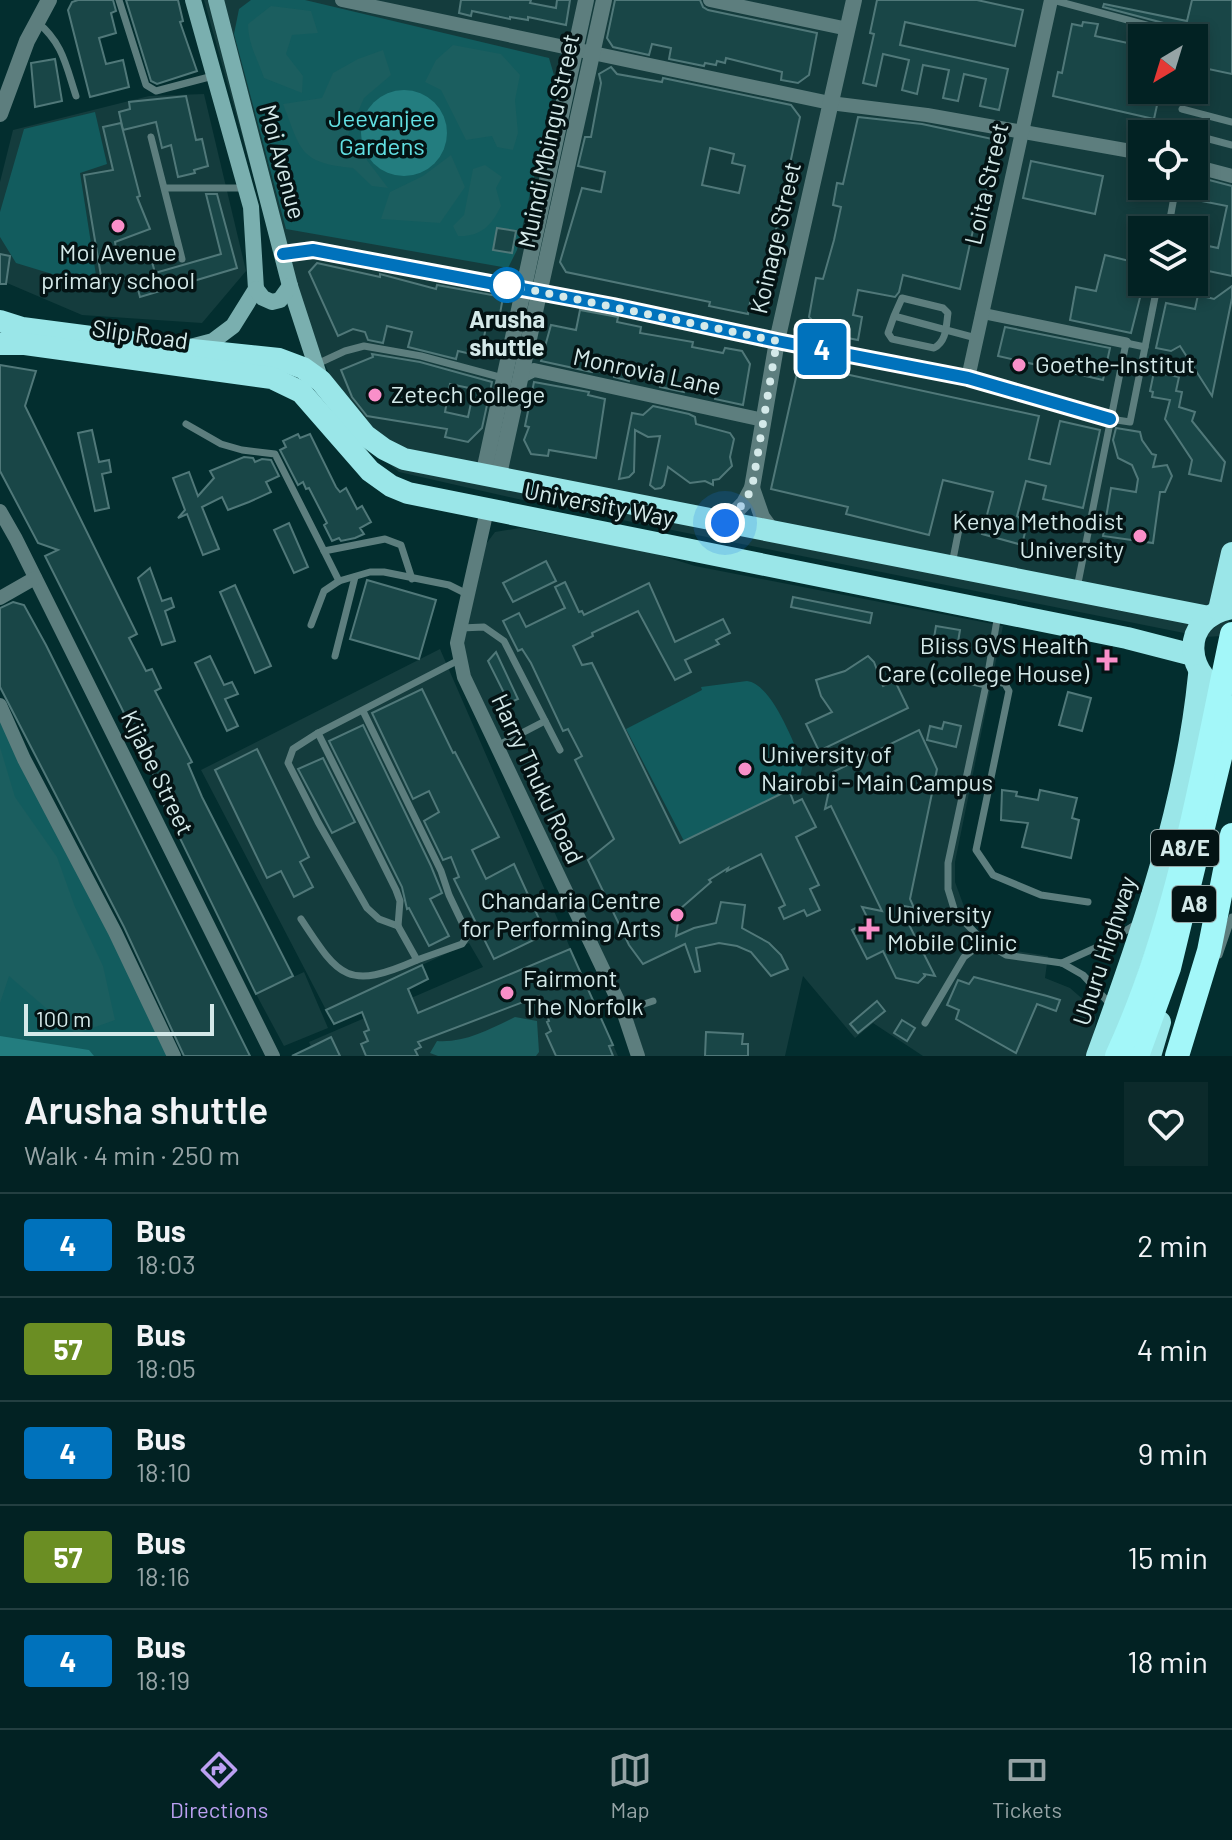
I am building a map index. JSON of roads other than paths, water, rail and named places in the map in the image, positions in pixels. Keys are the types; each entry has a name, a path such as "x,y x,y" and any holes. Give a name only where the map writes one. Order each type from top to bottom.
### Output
{"highway":[{"name":"Slip Road","path":"0,321 22,328 279,359 319,373"},
{"name":"Slip Road","path":"0,344 25,344 272,378"},
{"name":"University Way","path":"319,373 365,435 404,459 1077,590 1220,612"},
{"name":"University Way","path":"272,378 301,392 370,471 391,486 408,493 1157,644 1196,665 1217,691 1232,696"},
{"name":"A8","path":"1196,665 1194,642 1199,628 1220,612 1232,553"},
{"name":"A8/E","path":"1117,1056 1159,948 1232,634"},
{"name":"Uhuru Highway","path":"1097,1056 1146,919 1197,701 1196,665"},
{"name":"A8/E","path":"1137,1056 1169,968 1232,708"},
{"name":"A8","path":"1150,1056 1194,903 1232,750"},
{"path":"1177,1056 1209,951 1232,835"}],"main road":[{"name":"Moi Avenue","path":"193,0 251,207 256,289"},
{"name":"Moi Avenue","path":"216,0 290,286 319,373"},
{"path":"256,289 263,298 272,302 280,300 290,286"},
{"name":"Slip Road","path":"183,349 213,341 225,332 240,319 256,289"}],"street":[{"path":"0,114 27,41 49,0"},
{"path":"342,0 830,103 927,115 1128,151"},
{"name":"Muindi Mbingu Street","path":"490,478 516,379 586,0"},
{"name":"Muindi Mbingu Street","path":"533,292 604,0"},
{"path":"710,0 848,29"},
{"name":"Koinage Street","path":"725,523 744,503 752,488 777,341 854,0"},
{"name":"Loita Street","path":"968,378 1052,0"},
{"path":"1208,170 1232,176"},
{"path":"283,254 313,250 613,306 968,378 1110,419"},
{"path":"981,313 1126,343"},
{"name":"Monrovia Lane","path":"516,379 534,370 763,420"},
{"path":"752,488 762,517 773,532"},
{"name":"Harry Thuku Road","path":"487,510 457,643 459,660 464,677 623,1011 638,1056"},
{"name":"Kijabe Street","path":"0,511 273,1056"},
{"path":"0,598 35,578"},
{"path":"0,705 24,759 115,932 174,1056"}],"lane":[{"path":"119,0 150,90 215,75"},
{"path":"1052,0 1142,24"},
{"path":"37,22 51,33 59,45 76,96"},
{"path":"1182,109 1232,122"},
{"path":"151,137 182,259"},
{"path":"1208,139 1232,145"},
{"path":"165,188 246,188"},
{"path":"1110,419 1130,422 1155,296"},
{"path":"902,298 943,308 948,313 943,341 934,348 892,339 888,333 894,316 902,298"},
{"path":"894,316 976,338"},
{"path":"1077,590 1126,343 1145,347"},
{"path":"319,373 345,351 364,346 516,379"},
{"path":"186,424 221,444 275,454 339,581"},
{"path":"951,566 962,514"},
{"path":"324,551 385,539 401,545 412,579"},
{"path":"311,625 324,591 339,581 370,572 449,585 467,594"},
{"path":"335,656 355,577"},
{"path":"999,612 948,863 948,889 955,912 984,942 1006,955 1062,963 1083,975 1105,996 1113,1013"},
{"path":"460,628 484,627 504,641 560,750"},
{"path":"398,926 379,919 367,908 288,763 293,749 318,733 459,660"},
{"path":"973,682 1005,684 1009,691 976,850 993,875 1041,895 1088,902"},
{"path":"301,919 330,963 351,974 372,976 390,972 462,944 468,935 441,871 363,711"},
{"path":"497,746 545,721"},
{"path":"318,733 396,890 400,901 398,926 417,960"},
{"path":"1217,963 1232,917"},
{"path":"1062,963 1104,944 1146,919"},
{"path":"925,1023 964,957 984,942"},
{"path":"623,1011 653,1001"},
{"path":"1185,1056 1203,1004"}],"place":[{"name":"Moi Avenue primary school","path":"118,226"},
{"name":"Arusha shuttle","path":"507,285"},
{"name":"Goethe-Institut","path":"1019,365"},
{"name":"Zetech College","path":"375,395"},
{"name":"Kenya Methodist University","path":"1140,536"},
{"name":"Bliss GVS Health Care (college House)","path":"1107,660"},
{"name":"University of Nairobi - Main Campus","path":"745,769"},
{"name":"Chandaria Centre for Performing Arts","path":"677,915"},
{"name":"University Mobile Clinic","path":"869,929"},
{"name":"Fairmont The Norfolk","path":"507,993"}],"park label":[{"name":"Jeevanjee Gardens","path":"382,133"}]}
